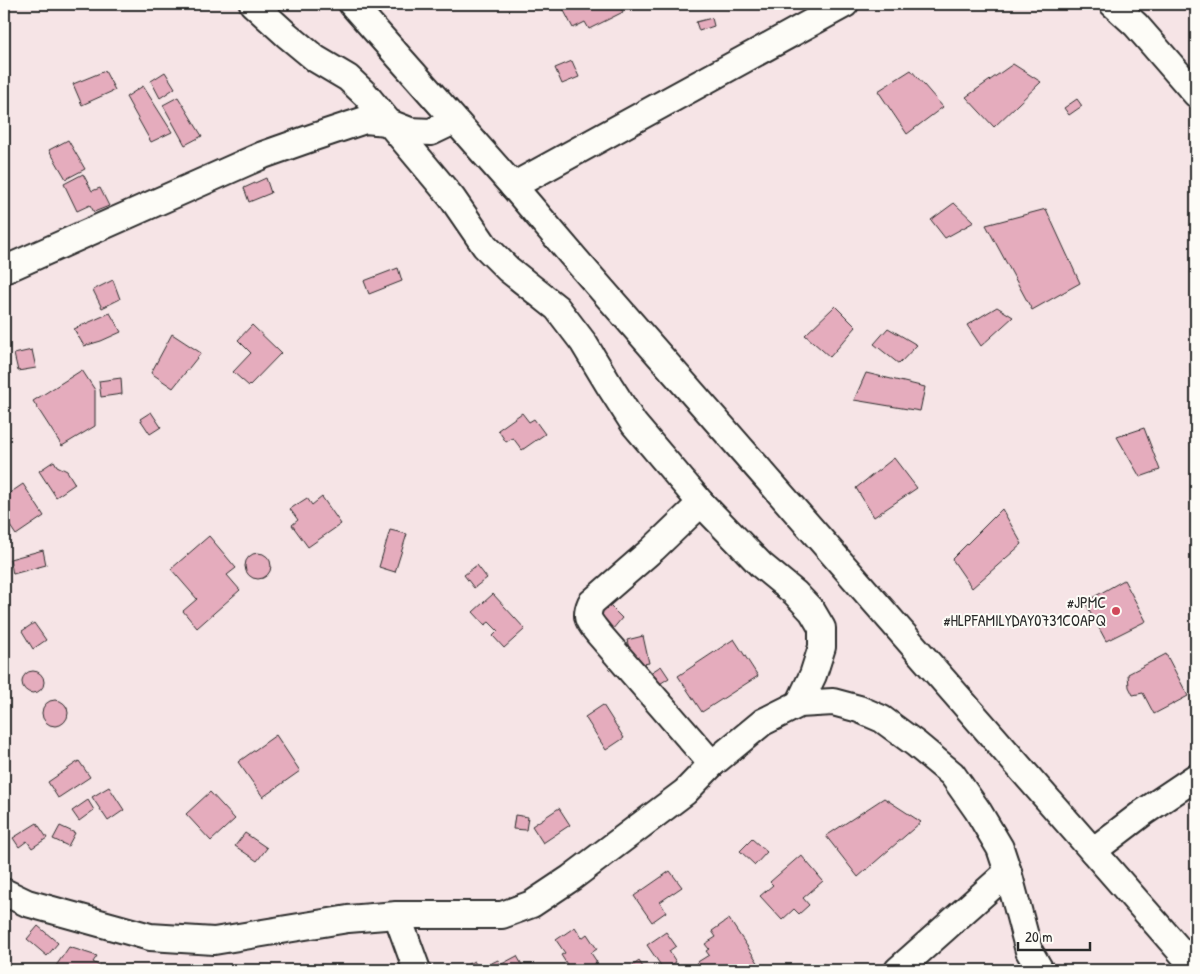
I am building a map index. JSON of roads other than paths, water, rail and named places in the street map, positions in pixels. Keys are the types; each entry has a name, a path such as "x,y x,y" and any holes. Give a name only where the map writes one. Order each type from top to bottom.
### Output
{"street":[{"path":"254,4 316,59 348,78 365,94 452,198 485,246 508,270 557,308 583,342 634,424 701,503 761,565 795,593 812,611 822,628 822,647 813,675 799,704"},
{"path":"352,4 1093,851 1188,967"},
{"path":"513,186 846,4"},
{"path":"1113,4 1136,25 1196,94"},
{"path":"4,270 263,155 365,120 387,122 410,131 431,132 454,121"},
{"path":"701,503 653,549 591,603 587,612 588,619 599,634 712,764"},
{"path":"4,892 27,903 150,937 214,941 348,919 397,915 502,915 532,904 571,878 685,792 712,764 763,722 799,704 833,702 859,708 882,719 952,774 978,811 1000,848 1029,951 1040,970"},
{"path":"1093,851 1144,812 1196,777"},
{"path":"898,970 1008,872"},
{"path":"397,915 417,970"}],"place":[{"name":"#JPMC #HLPFAMILYDAY0731COAPQ","path":"1116,611"}]}
